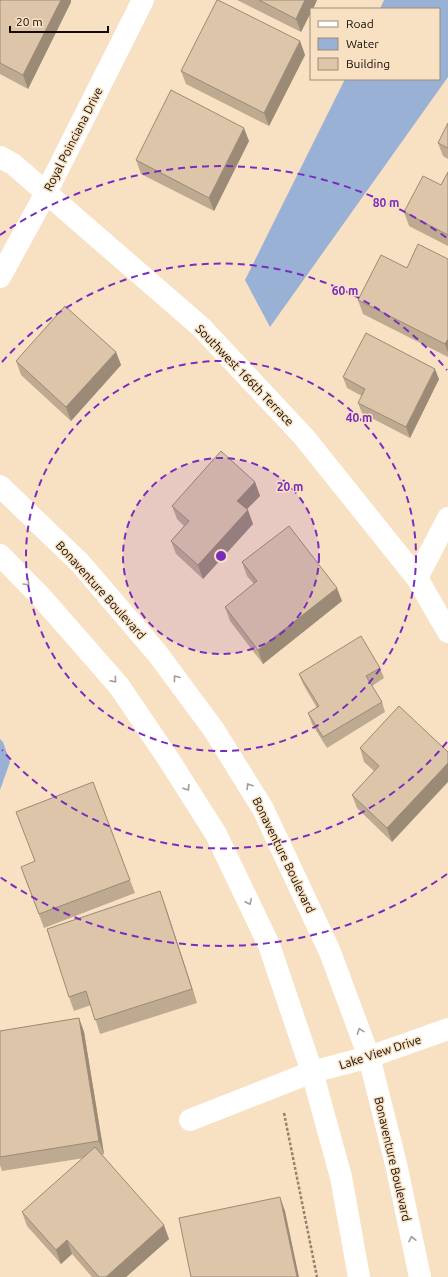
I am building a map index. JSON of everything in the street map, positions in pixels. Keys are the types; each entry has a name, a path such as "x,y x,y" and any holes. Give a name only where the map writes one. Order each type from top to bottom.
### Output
{"main road":[{"name":"Royal Poinciana Drive","path":"0,277 46,193 143,0"},
{"name":"Southwest 166th Terrace","path":"0,157 13,164 201,327 304,437 417,578 448,632"},
{"name":"Bonaventure Boulevard","path":"0,486 80,563 157,653 214,730 264,809 330,952 370,1057 396,1164 420,1277"},
{"path":"417,578 448,518"},
{"path":"0,555 42,598 119,686 169,760 216,834 269,945 312,1072 342,1177 359,1277"},
{"name":"Lake View Drive","path":"312,1072 370,1057 448,1029"},
{"path":"190,1120 312,1072"}],"path":[{"path":"278,1086 317,1277"}],"water":[{"path":"384,0 448,0 448,77 270,327 245,280 345,80 440,80 440,8 380,8"},
{"path":"0,739 3,742 10,762 0,790"}],"building":[{"path":"0,0 61,0 23,75 0,63"},
{"path":"217,0 300,41 264,113 181,71"},
{"path":"259,0 305,0 296,19"},
{"path":"171,90 244,128 209,198 136,160"},
{"path":"448,123 448,148 438,143"},
{"path":"448,172 448,235 404,212 423,176 441,185"},
{"path":"418,244 448,259 448,339 445,344 358,300 381,255 407,268"},
{"path":"65,306 116,352 66,407 16,361"},
{"path":"366,333 435,369 406,427 358,403 365,389 343,377"},
{"path":"221,451 255,482 237,501 248,510 198,565 171,541 189,521 172,506"},
{"path":"289,526 337,588 258,650 225,607 257,581 242,562"},
{"path":"361,636 380,668 366,676 382,702 323,737 308,713 319,706 299,674"},
{"path":"399,706 448,752 448,763 387,828 352,795 379,766 360,748"},
{"path":"93,782 130,880 39,914 21,867 35,861 16,812"},
{"path":"160,891 192,989 95,1020 86,991 69,997 47,929"},
{"path":"79,1018 99,1141 0,1157 0,1031"},
{"path":"95,1147 164,1225 106,1277 99,1277 67,1240 56,1250 22,1212"},
{"path":"280,1197 297,1277 191,1277 179,1218"}]}
